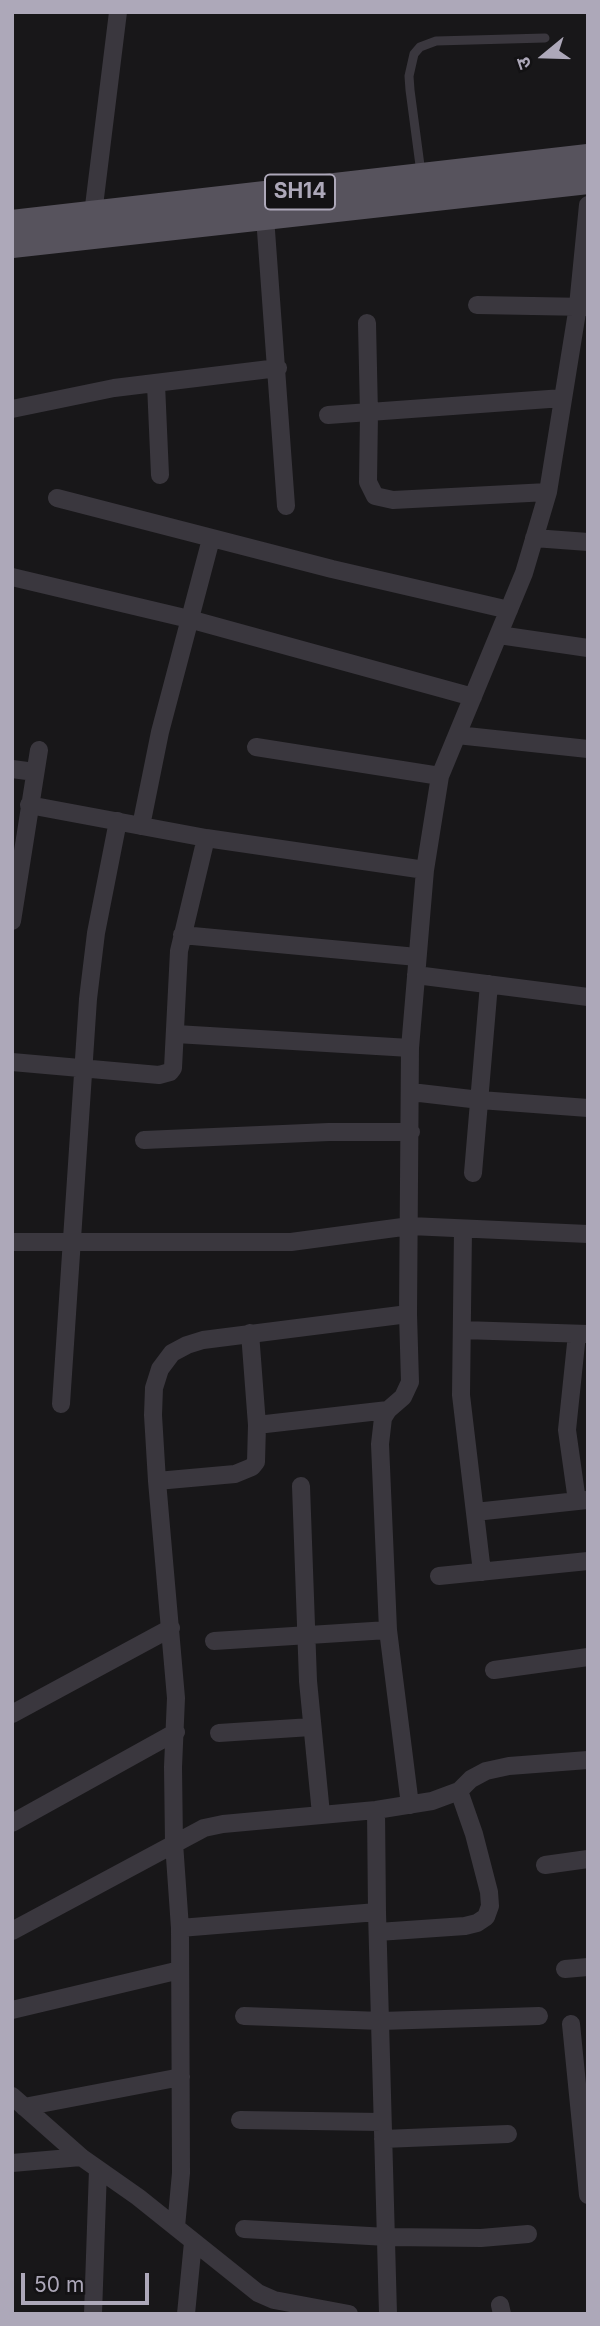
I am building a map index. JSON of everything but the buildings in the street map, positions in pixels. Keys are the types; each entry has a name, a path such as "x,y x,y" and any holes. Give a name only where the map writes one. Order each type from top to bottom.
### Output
{"main road":[{"name":"SH14","path":"12,223 588,158"},
{"name":"SH14","path":"12,244 588,180"}],"street":[{"path":"93,214 118,12"},
{"path":"410,1805 388,1630 380,1444 381,1427 388,1410 403,1397 410,1382 410,1048 425,870 440,776 509,610 548,492 583,307 588,205"},
{"path":"265,217 286,506"},
{"path":"477,305 583,307"},
{"path":"367,323 368,482 375,496 393,500 548,492"},
{"path":"12,409 93,391 278,368"},
{"path":"156,384 160,475"},
{"path":"328,415 564,398"},
{"path":"57,498 211,539 509,610"},
{"path":"534,538 588,542"},
{"path":"141,826 160,732 211,539"},
{"path":"12,577 189,619 473,697"},
{"path":"499,635 588,648"},
{"path":"457,735 588,749"},
{"path":"256,747 440,776"},
{"path":"12,921 39,750"},
{"path":"12,769 35,772"},
{"path":"29,805 206,838 425,870"},
{"path":"61,1404 82,1069 96,933 118,821"},
{"path":"12,1062 164,1074 173,1068 178,965 206,838"},
{"path":"183,935 417,957"},
{"path":"416,975 588,997"},
{"path":"473,1173 489,984"},
{"path":"176,1034 410,1048"},
{"path":"411,1092 588,1108"},
{"path":"144,1140 316,1132 411,1132"},
{"path":"12,1241 291,1242 410,1226 588,1234"},
{"path":"463,1229 461,1395 482,1572"},
{"path":"176,2227 181,2173 181,2077 180,1928 174,1843 176,1698 157,1480 154,1388 160,1369 172,1353 187,1345 250,1333 408,1314"},
{"path":"462,1330 582,1334 568,1430 582,1501 475,1512"},
{"path":"157,1480 235,1474 252,1467 256,1462 257,1425 250,1333"},
{"path":"257,1425 388,1410"},
{"path":"301,1486 305,1636 311,1727 321,1814"},
{"path":"439,1576 588,1561"},
{"path":"12,1714 171,1628"},
{"path":"214,1641 388,1630"},
{"path":"494,1670 588,1657"},
{"path":"219,1733 311,1727"},
{"path":"12,1823 176,1732"},
{"path":"12,1931 204,1828 410,1805 432,1801 459,1791 471,1779 486,1771 509,1766 588,1760"},
{"path":"378,1932 465,1926 486,1917 490,1906 489,1892 474,1834 459,1791"},
{"path":"376,1810 388,2314"},
{"path":"545,1865 588,1859"},
{"path":"180,1928 377,1912"},
{"path":"565,1969 588,1967"},
{"path":"12,2010 180,1970"},
{"path":"244,2016 381,2021 538,2016"},
{"path":"571,2024 582,2068 588,2195"},
{"path":"18,2102 181,2077"},
{"path":"18,2102 81,2157 138,2197 258,2293 274,2300 349,2314"},
{"path":"240,2120 382,2131 508,2134"},
{"path":"12,2163 81,2157"},
{"path":"93,2314 98,2169"},
{"path":"244,2229 387,2237 481,2238 528,2234"},
{"path":"186,2314 193,2242"}],"lane":[{"path":"422,178 410,90 414,54 420,47 436,41 545,38"}]}
